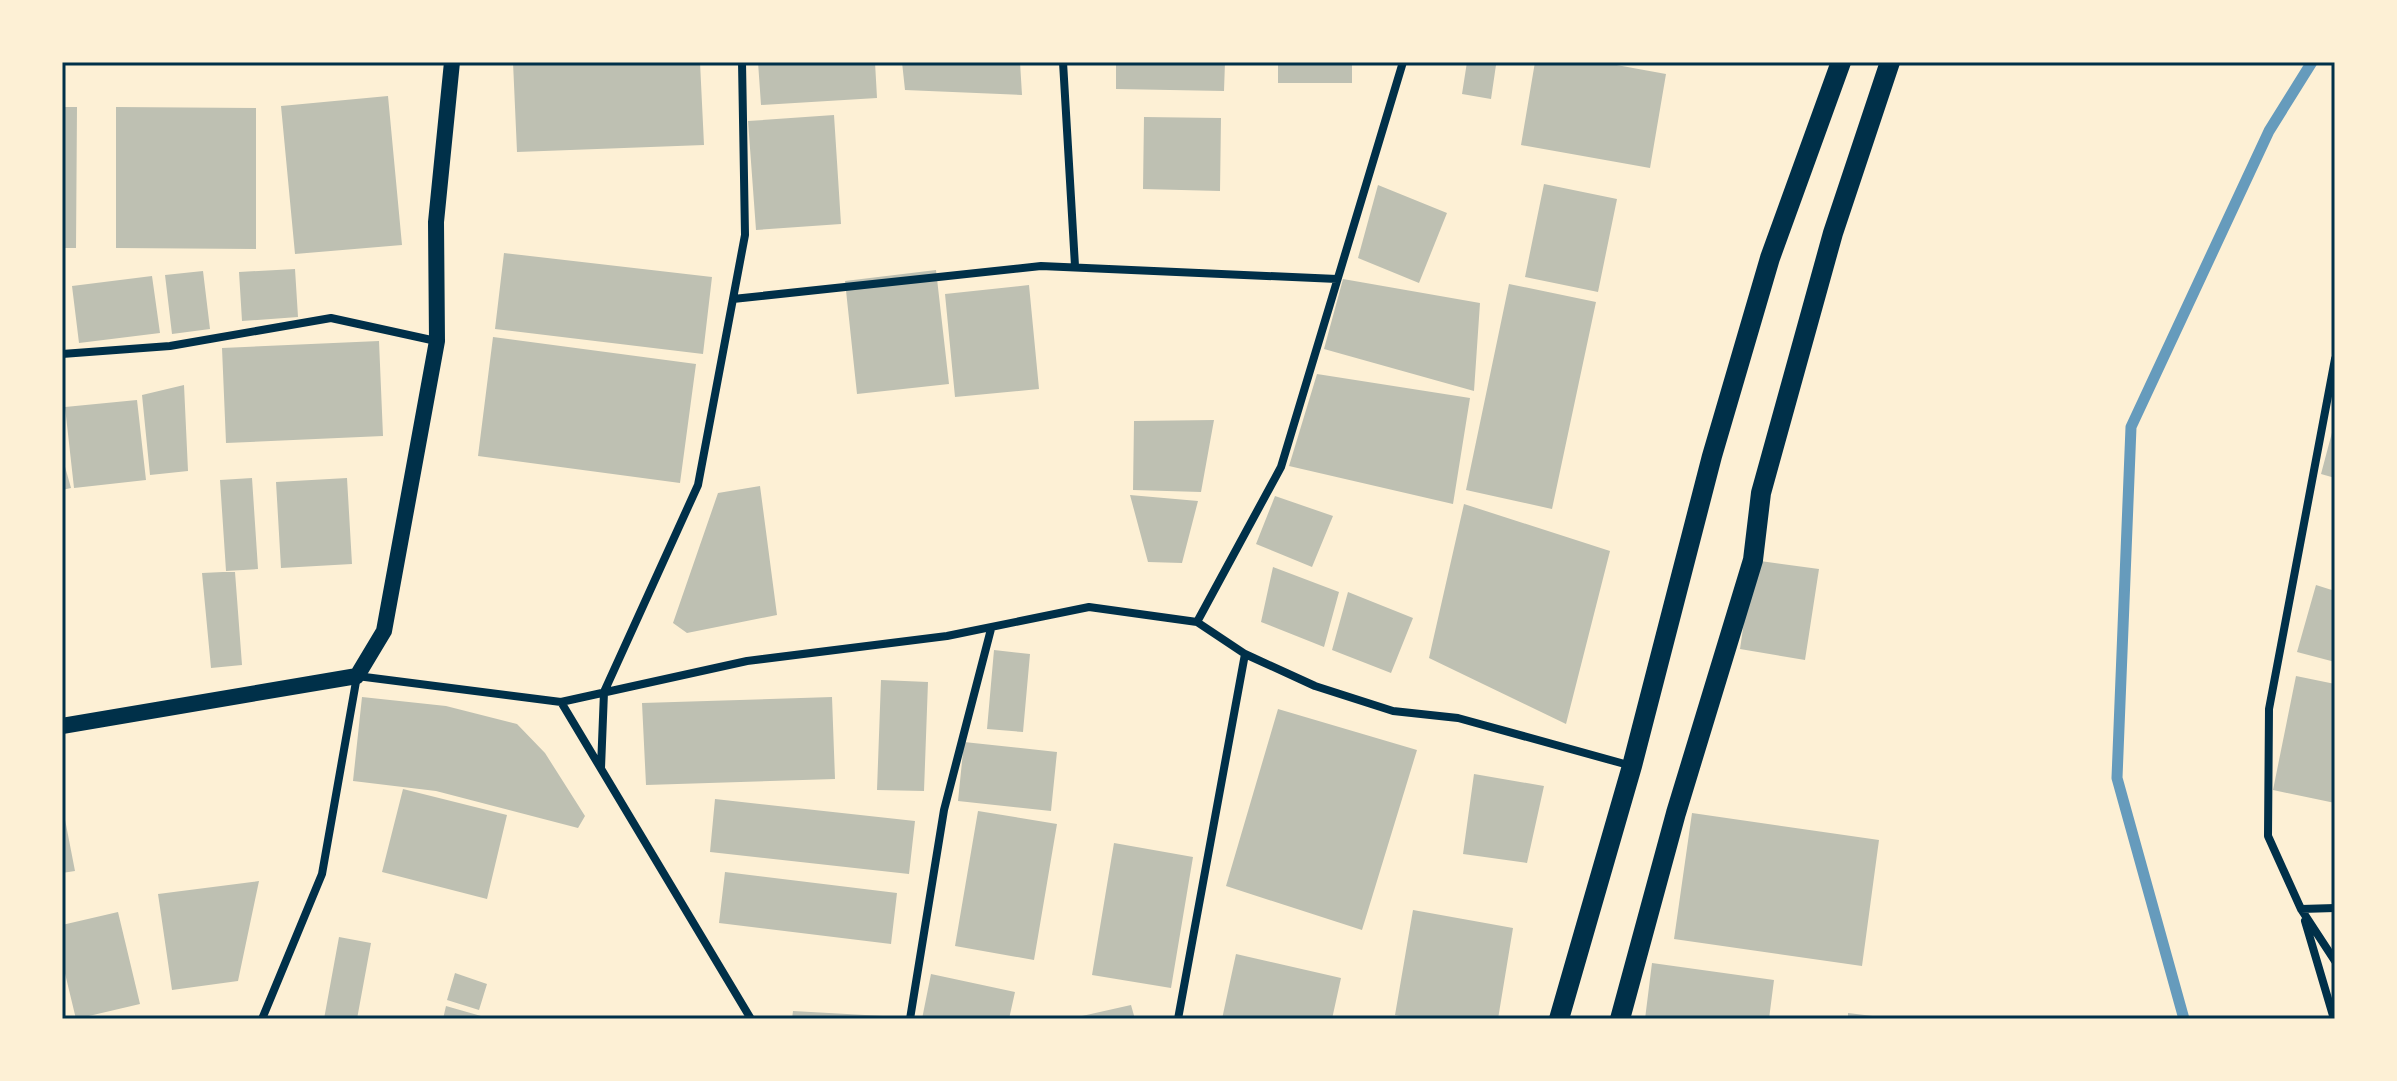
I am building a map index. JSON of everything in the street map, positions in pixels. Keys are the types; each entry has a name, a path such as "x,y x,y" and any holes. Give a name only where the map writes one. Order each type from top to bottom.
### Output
{"main road":[{"path":"62,726 357,676 384,631 437,341 436,222 452,62"},
{"path":"1559,1019 1632,766 1712,456 1770,258 1841,62"},
{"path":"1620,1019 1676,813 1753,560 1761,493 1833,233 1890,62"}],"street":[{"path":"601,770 604,692 698,485 745,235 742,62"},
{"path":"1063,62 1075,266"},
{"path":"1197,622 1281,467 1403,62"},
{"path":"733,299 1041,266 1337,279"},
{"path":"62,354 170,346 331,318 437,341"},
{"path":"2334,1019 2301,909 2268,836 2269,709 2335,359"},
{"path":"262,1019 322,874 357,676 561,702 747,661 991,629 1089,607 1197,622 1245,654 1315,686 1393,711 1458,718 1632,766"},
{"path":"910,1019 944,810 991,629"},
{"path":"1178,1019 1245,654"},
{"path":"561,702 751,1019"},
{"path":"2301,909 2335,908"},
{"path":"2301,909 2335,961"}],"building":[{"path":"513,62 700,62 704,145 517,152"},
{"path":"758,62 875,62 877,98 761,105"},
{"path":"902,62 1020,62 1022,95 905,90"},
{"path":"1116,62 1225,62 1224,91 1116,89"},
{"path":"1278,62 1352,62 1352,83 1278,83"},
{"path":"1467,62 1496,65 1491,99 1462,94"},
{"path":"1535,62 1600,62 1666,74 1650,168 1521,145"},
{"path":"388,96 402,245 295,254 281,106"},
{"path":"62,107 77,107 76,248 62,248"},
{"path":"116,107 256,108 256,249 116,248"},
{"path":"834,115 841,224 756,230 748,121"},
{"path":"1144,117 1221,118 1220,191 1143,189"},
{"path":"1544,184 1617,199 1598,292 1525,277"},
{"path":"1378,185 1447,213 1419,283 1358,258"},
{"path":"504,253 712,277 703,354 495,329"},
{"path":"295,269 298,317 242,321 239,272"},
{"path":"936,270 949,384 857,394 845,281"},
{"path":"203,271 210,329 172,334 165,275"},
{"path":"152,276 160,333 79,343 72,286"},
{"path":"1343,279 1480,303 1474,391 1324,349"},
{"path":"1509,284 1596,302 1552,509 1466,490"},
{"path":"1029,285 1039,389 955,397 945,294"},
{"path":"493,337 696,364 680,483 478,456"},
{"path":"379,341 383,436 226,443 222,348"},
{"path":"1317,374 1470,398 1453,504 1289,466"},
{"path":"184,385 188,471 150,475 142,395"},
{"path":"137,400 146,480 74,488 65,407"},
{"path":"1214,420 1201,492 1133,490 1134,421"},
{"path":"2335,425 2335,478 2321,474"},
{"path":"62,456 71,488 62,490"},
{"path":"252,478 258,569 226,571 220,480"},
{"path":"347,478 352,564 281,568 276,482"},
{"path":"760,486 777,615 687,633 673,623 718,493"},
{"path":"1130,495 1198,501 1182,563 1148,562"},
{"path":"1275,496 1333,516 1312,567 1256,544"},
{"path":"1464,504 1610,551 1566,724 1429,658"},
{"path":"1753,560 1819,569 1805,660 1740,649"},
{"path":"1273,567 1339,592 1324,647 1261,622"},
{"path":"235,572 242,665 211,668 202,573"},
{"path":"2316,585 2335,591 2335,662 2297,652"},
{"path":"1348,592 1413,618 1391,673 1332,650"},
{"path":"994,650 1030,654 1023,732 987,729"},
{"path":"2296,676 2335,684 2335,803 2273,790"},
{"path":"881,680 928,682 924,791 877,790"},
{"path":"362,697 446,706 517,724 545,753 585,816 578,828 436,791 353,781"},
{"path":"832,697 835,779 646,785 642,703"},
{"path":"1278,709 1417,750 1362,930 1226,886"},
{"path":"964,742 1057,752 1051,811 958,801"},
{"path":"1474,774 1544,786 1527,863 1463,854"},
{"path":"403,789 507,815 487,899 382,872"},
{"path":"715,799 915,821 909,874 710,852"},
{"path":"62,804 75,871 62,873"},
{"path":"978,811 1057,824 1034,960 955,946"},
{"path":"1692,813 1879,840 1862,966 1674,939"},
{"path":"1114,843 1193,857 1171,988 1092,975"},
{"path":"725,872 897,893 891,944 719,923"},
{"path":"259,881 238,981 172,990 158,894"},
{"path":"1413,910 1513,928 1498,1019 1416,1019 1395,1015"},
{"path":"118,912 140,1004 76,1019 62,961 62,925"},
{"path":"339,937 371,943 357,1019 324,1019"},
{"path":"1236,954 1341,978 1332,1019 1222,1019"},
{"path":"1652,963 1774,980 1769,1019 1645,1019"},
{"path":"455,973 487,984 479,1010 447,1000"},
{"path":"931,974 1015,992 1009,1019 922,1019"},
{"path":"1131,1005 1135,1019 1073,1019 1073,1018"},
{"path":"446,1006 488,1018 488,1019 443,1019"},
{"path":"793,1011 901,1017 901,1019 792,1019"},
{"path":"1848,1013 1881,1017 1881,1019 1848,1019"}],"waterway":[{"path":"2184,1019 2117,778 2131,427 2269,131 2312,62"}]}
